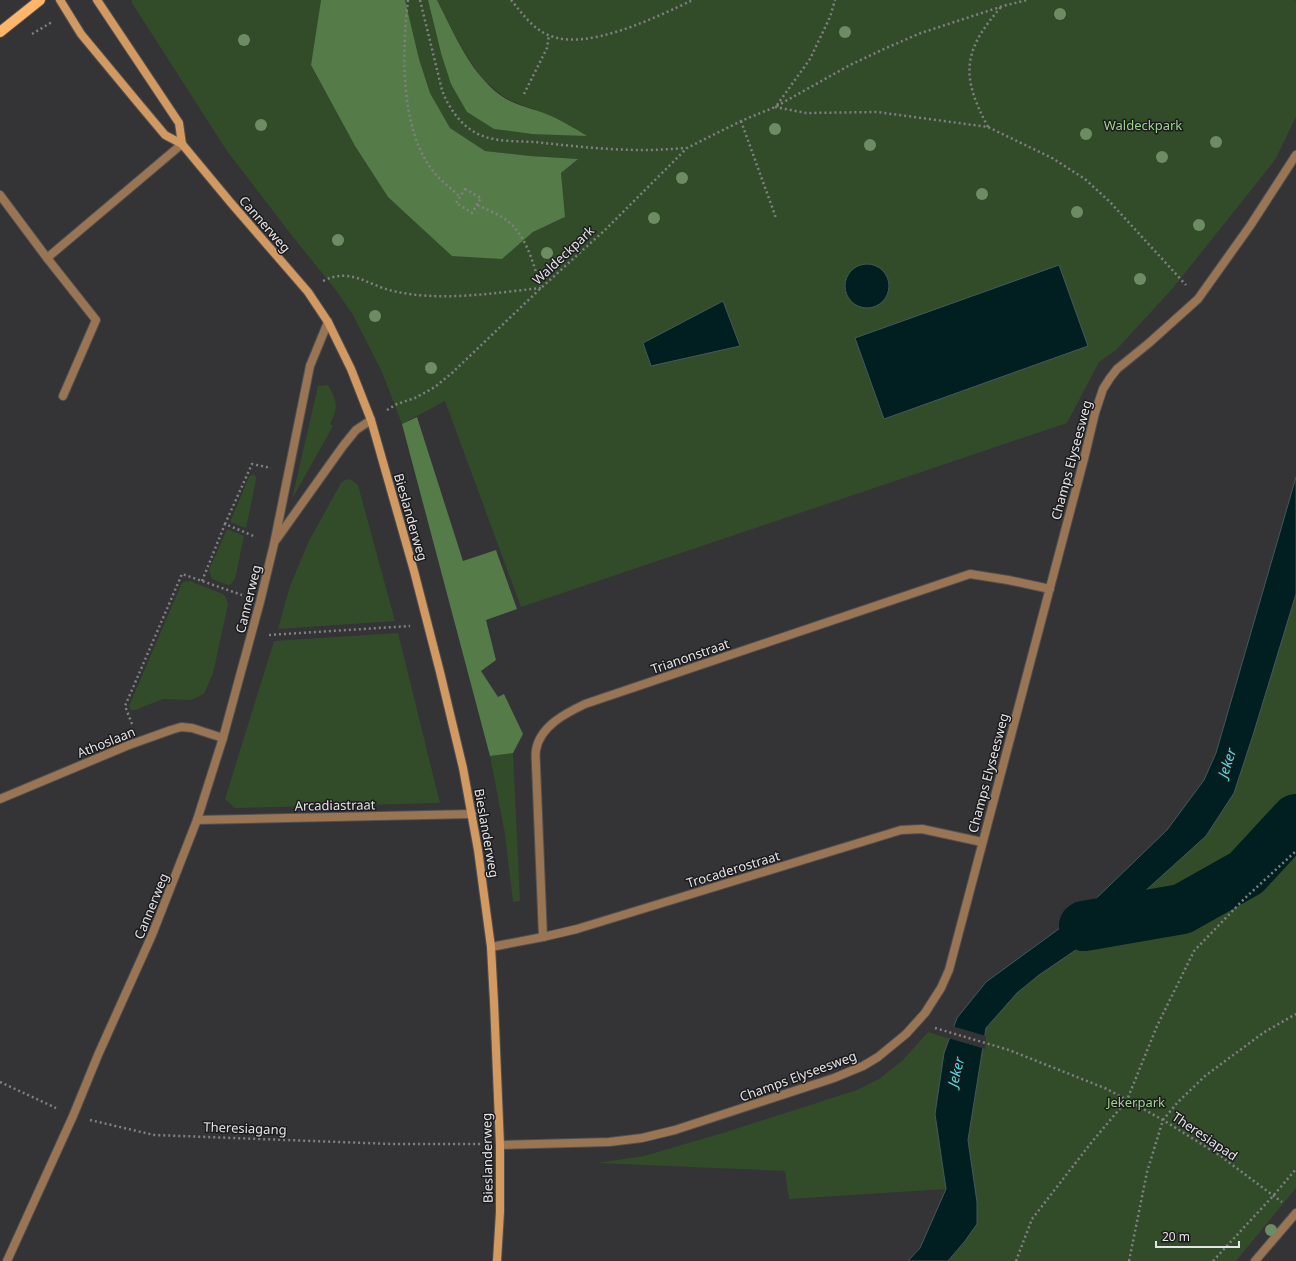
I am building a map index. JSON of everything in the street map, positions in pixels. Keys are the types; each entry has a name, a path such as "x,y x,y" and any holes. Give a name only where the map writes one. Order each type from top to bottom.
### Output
{"main road":[{"path":"0,32 40,0"},
{"name":"Cannerweg","path":"60,0 81,34 139,104 166,135 182,144 308,292 328,322 351,369 371,420"},
{"path":"97,0 179,123 182,144"},
{"name":"Bieslanderweg","path":"371,420 414,571 444,686 472,814 485,895 491,947 495,1010 500,1145 500,1212 497,1261"}],"street":[{"path":"47,258 182,144"},
{"name":"Champs Elyseesweg","path":"500,1145 609,1142 660,1135 834,1078 863,1066 878,1057 918,1022 941,988 949,970 1095,413 1103,389 1117,369 1149,343 1198,299 1254,220 1296,155"},
{"path":"0,195 96,320 63,396"},
{"name":"Cannerweg","path":"7,1261 73,1116 98,1054 152,935 197,820 223,738 260,602 274,544 310,366 328,322"},
{"name":"Cannerweg","path":"274,544 343,446 356,430 371,420"},
{"name":"Trianonstraat","path":"544,938 536,749 542,736 552,724 564,714 585,704 970,574 1050,589"},
{"name":"Athoslaan","path":"0,799 139,742 181,727 192,728 223,738"},
{"name":"Arcadiastraat","path":"197,820 472,814"},
{"name":"Trocaderostraat","path":"491,947 544,938 577,929 901,830 922,829 982,842"},
{"path":"1255,1261 1296,1213"}],"path":[{"path":"408,0 405,70 410,119 420,149 428,165 438,177 460,197"},
{"path":"420,0 445,99 460,120 478,134 495,139 596,148 644,150 687,148"},
{"path":"511,0 537,29 549,35 577,40 611,33 636,25 693,0"},
{"path":"835,0 830,17 810,58 775,107 806,113 877,112 988,127 1052,158 1085,179 1110,202 1198,299"},
{"name":"Waldeckpark","path":"397,404 415,398 444,381 541,288 605,230 687,148 775,107 886,48 921,33 1003,6 1027,0"},
{"path":"988,127 974,98 969,73 970,60 973,48 980,33 1003,6"},
{"path":"27,36 46,26"},
{"path":"524,94 546,48 549,35"},
{"path":"741,122 776,218"},
{"path":"465,189 481,198 472,212 456,203 460,197 465,189"},
{"path":"308,292 326,280 345,275 360,278 392,291 424,295 466,295 541,288 533,264 519,232 506,220 477,205"},
{"path":"202,581 225,524 252,464 289,471"},
{"path":"225,524 274,544"},
{"path":"139,742 125,706 182,574 260,602"},
{"path":"251,636 428,625"},
{"path":"1016,1261 1032,1219 1091,1143 1127,1100 1157,1026 1194,951 1244,899 1296,851"},
{"path":"1129,1261 1148,1172 1163,1120 1177,1102 1205,1076 1263,1033 1296,1014"},
{"name":"Theresiapad","path":"938,1029 1009,1050 1107,1089 1163,1120 1219,1155 1284,1204"},
{"name":"Theresiagang","path":"0,1082 73,1116 154,1135 384,1143 500,1145"},
{"path":"1213,1261 1296,1169"}],"green space":[{"path":"132,0 321,0 311,65 355,146 388,197 502,259 533,232 564,218 561,173 577,159 485,151 450,128 430,93 419,59 405,0 428,0 441,53 467,112 494,129 532,134 575,128 546,114 507,99 482,79 460,45 437,0 1294,0 1296,1 1296,117 1275,160 1173,288 1116,350 1099,362 1067,423 521,607 445,401 402,424 382,372 353,315 335,289 227,151 132,3"},
{"path":"321,0 405,0 419,59 430,93 450,128 485,151 578,159 561,173 565,217 533,232 502,259 452,256 388,197 355,146 311,65"},
{"path":"428,0 437,0 474,68 483,80 494,90 510,101 550,115 587,136 532,134 494,129 467,112 451,84 441,53"},
{"path":"328,385 336,404 335,413 330,424 333,426 292,499 318,386"},
{"path":"417,417 463,561 496,550 517,609 486,620 496,660 481,671 498,697 504,694 523,734 513,753 490,756 402,424"},
{"path":"253,474 256,477 256,480 246,528 230,522 249,477"},
{"path":"350,479 358,485 395,621 278,629 290,586 309,541 341,483"},
{"path":"227,529 244,536 235,579 228,585 212,579 209,570"},
{"path":"190,581 223,594 228,605 213,673 204,694 191,700 163,699 135,710 131,710 129,706 181,585 183,582"},
{"name":"Jekerpark","path":"1296,594 1296,1188 1236,1261 948,1261 965,1241 971,1165 968,1140 986,1028 1017,993 1039,975 1089,941 1206,836 1234,793"},
{"path":"398,633 440,803 235,808 225,799 274,641"},
{"path":"513,753 520,901 513,902 505,834 490,756"},
{"path":"928,1032 950,1039 944,1053 935,1114 946,1189 789,1199 785,1171 597,1163 644,1156 726,1132 857,1090 879,1079 903,1060"}],"water":[{"path":"863,264 871,264 876,265 883,270 888,277 888,295 883,302 876,307 863,308 855,305 848,298 845,290 845,282 848,274 855,267"},
{"path":"1059,265 1088,346 884,419 855,338"},
{"path":"723,301 740,346 651,366 643,343"},
{"path":"1296,477 1296,594 1234,793 1206,836 1089,941 1039,975 1017,993 986,1028 968,1140 977,1202 977,1224 948,1261 908,1261 920,1248 946,1189 935,1114 944,1053 957,1018 986,982 1082,912 1167,830 1204,780 1216,753"}],"pier":[{"path":"952,1026 986,1036 985,1049 948,1038"}],"waterway":[{"name":"Jeker","path":"1084,926 1182,909 1246,873 1296,819"}]}
